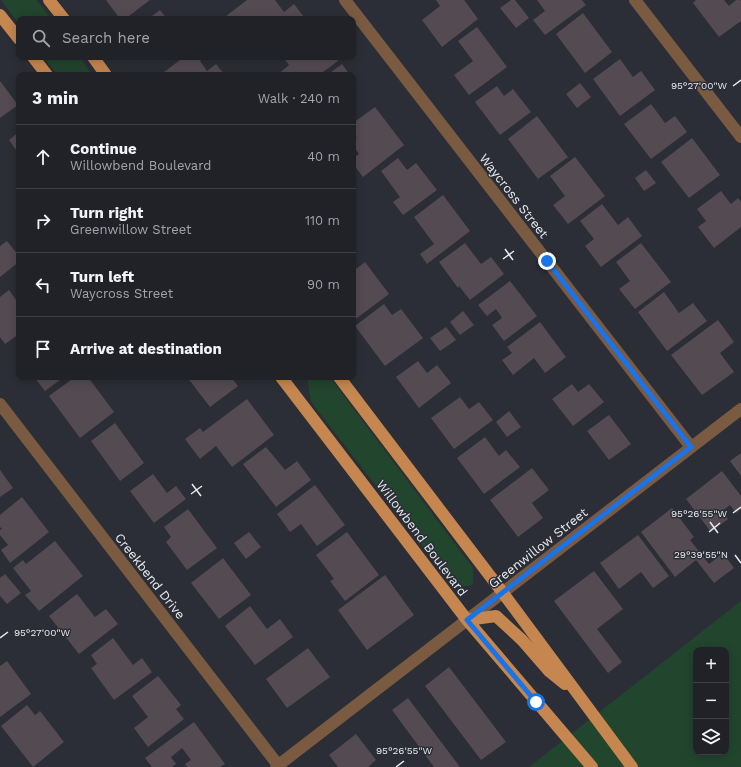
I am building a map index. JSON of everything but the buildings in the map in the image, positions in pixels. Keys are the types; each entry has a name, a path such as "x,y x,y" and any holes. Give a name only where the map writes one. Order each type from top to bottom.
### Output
{"main road":[{"path":"49,0 62,16"},
{"path":"0,15 16,35"},
{"path":"35,60 45,72"},
{"path":"95,60 104,72"},
{"name":"Willowbend Boulevard","path":"283,380 467,620 592,767"},
{"path":"341,380 503,593 632,767"},
{"path":"467,620 496,616 522,640 549,671 578,694"}],"street":[{"name":"Waycross Street","path":"345,0 691,447"},
{"path":"635,0 741,137"},
{"name":"Creekbend Drive","path":"0,404 277,766"},
{"name":"Greenwillow Street","path":"277,766 741,409"}],"green space":[{"path":"1,0 36,0 49,16 16,16 16,20"},
{"path":"46,60 82,60 90,72 55,72"},
{"path":"307,380 332,380 473,568 473,585 460,587 439,567 311,402"},
{"path":"741,601 741,767 529,767"}],"route":[{"path":"536,702 467,620 691,447 547,261"}]}
